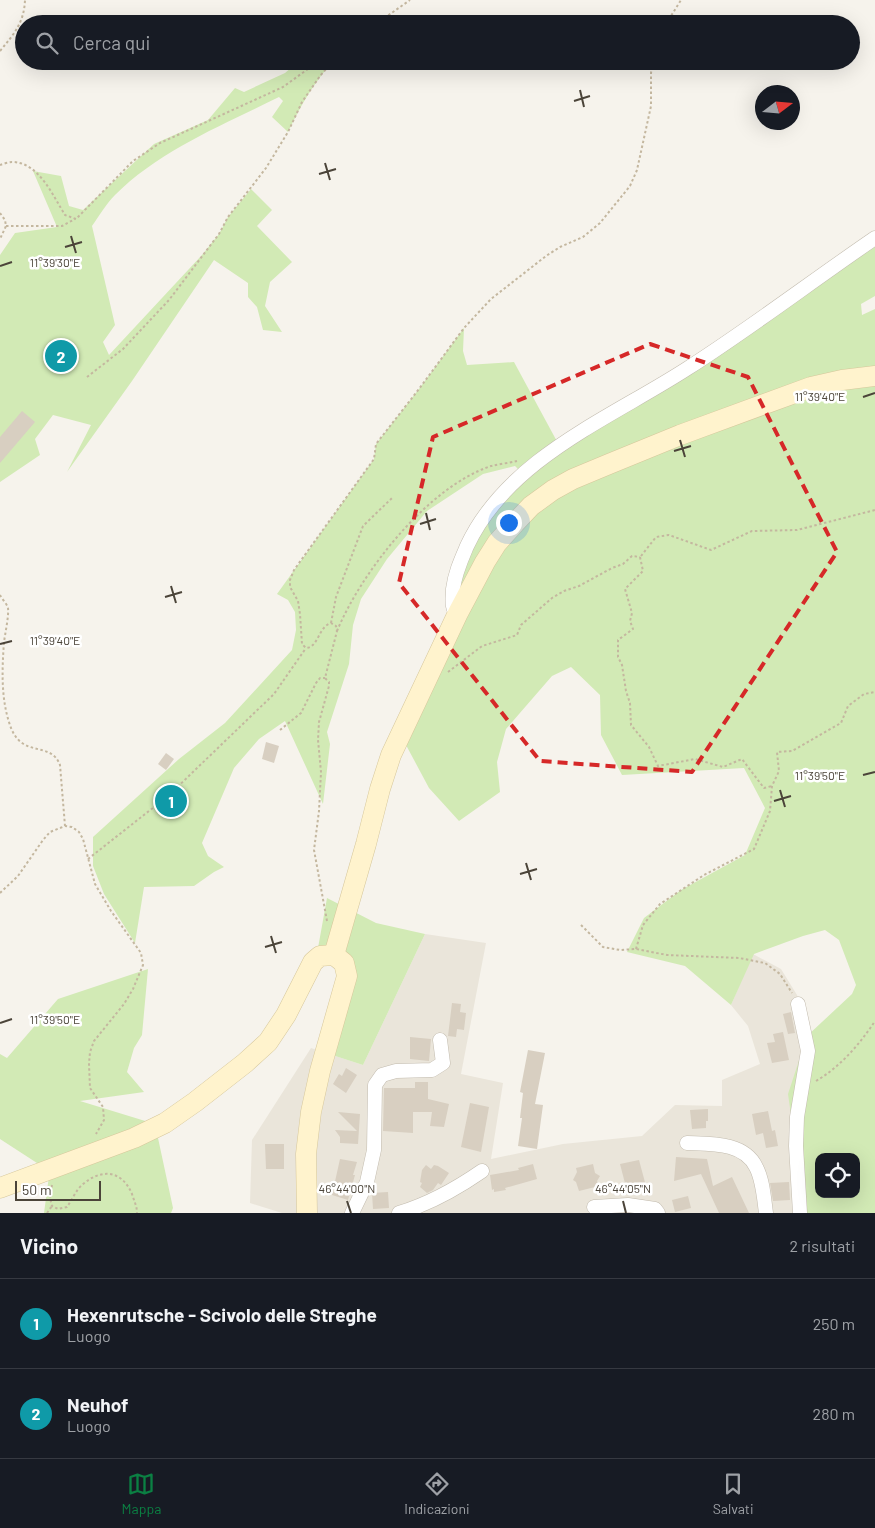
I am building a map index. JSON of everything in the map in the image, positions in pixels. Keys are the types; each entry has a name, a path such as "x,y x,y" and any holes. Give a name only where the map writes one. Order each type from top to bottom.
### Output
{"street":[{"path":"458,613 453,607 454,584 457,568 472,536 488,510 528,470 568,441 688,368 875,238"},
{"path":"307,1213 306,1154 311,1112 320,1071 347,976 344,963 336,947 380,789 391,755 404,725 458,613 497,543 531,506 566,482 680,435 811,387 842,380 875,376"},
{"path":"0,1188 134,1138 165,1123 195,1102 245,1063 268,1042 286,1015 313,962 336,947"},
{"path":"798,1004 808,1052 796,1117 800,1213"},
{"path":"352,1213 368,1182 374,1150 374,1085 382,1075 396,1071 432,1070 443,1063 440,1040"},
{"path":"687,1143 723,1145 744,1152 756,1167 766,1213"},
{"path":"399,1213 455,1190 482,1172"},
{"path":"594,1207 628,1205 655,1209 658,1213"}],"path":[{"path":"23,15 25,0"},
{"path":"389,15 410,0"},
{"path":"672,15 681,0"},
{"path":"0,51 15,33"},
{"path":"6,226 62,226 76,219 133,162 160,143 283,87 307,70"},
{"path":"87,377 123,350 169,300 219,234 228,217 266,168 288,132 302,102 325,70"},
{"path":"306,648 302,644 298,601 290,587 290,580 294,570 374,459 376,444 464,328 491,299 546,256 560,247 583,237 600,223 630,186 637,170 651,106 652,70"},
{"path":"0,165 12,162 28,166 43,179 65,215 76,219"},
{"path":"0,213 5,220 6,226 0,239"},
{"path":"325,678 337,631 346,610 395,539 421,511 443,493 491,466 521,461 528,470"},
{"path":"331,623 336,597 363,526 392,498"},
{"path":"640,557 656,537 669,535 710,550 752,531 797,530 875,510"},
{"path":"427,680 434,679 451,670 482,646 517,635 521,625 552,598 564,591 579,586 623,564 632,556 640,557"},
{"path":"640,557 643,571 626,589 632,613 630,621 634,629 618,640 618,657 622,665 630,703 632,725 649,747 658,766 695,759 723,767 742,759 764,788 772,786"},
{"path":"0,595 8,608 4,648 3,697 9,723 14,736 23,745 49,752 57,757 60,765 65,826"},
{"path":"88,860 168,796 274,694 306,648 314,645 323,627 331,623"},
{"path":"331,623 336,626 337,631"},
{"path":"280,730 301,713 316,682 320,678 325,678"},
{"path":"325,678 329,682 329,686 319,722 319,811 314,850 328,929 336,947"},
{"path":"636,950 643,925 660,904 704,875 754,849 770,811 772,786 779,771 778,752 792,751 842,723 848,706 864,694 875,692"},
{"path":"0,894 22,871 47,836 58,828 72,827 79,832 83,839 95,884 111,911 138,947 143,959 143,965 124,1004 94,1040 90,1052 88,1064 90,1088 103,1107 104,1120 96,1135"},
{"path":"581,924 603,947 667,955 739,958 765,963 780,974 798,1004"},
{"path":"802,1090 832,1072 866,1035 875,1021"},
{"path":"52,1206 58,1209 67,1207 80,1186 90,1179 103,1174 114,1174 121,1178 129,1188 137,1208 137,1213"},
{"path":"48,1213 52,1206 50,1198 52,1184"}],"highlighted area":[{"path":"650,344 748,377 837,552 692,772 540,761 399,583 433,437"}],"shaded area":[{"path":"425,934 486,943 461,1074 503,1083 491,1159 563,1144 642,1136 675,1105 722,1106 722,1080 760,1064 748,1026 731,1005 753,954 781,969 797,995 806,1026 805,1213 282,1213 250,1203 252,1140 311,1048 363,1065"}],"green space":[{"path":"288,70 326,70 308,95 288,132 272,117 283,101 279,97 214,128 152,165 115,195 92,226 115,325 103,342 109,355 202,255 219,234 228,217 251,189 272,210 257,226 292,262 270,282 265,306 282,332 263,330 257,307 248,297 248,283 214,260 132,381 67,472 91,425 53,415 35,439 40,455 0,482 0,255 15,233 57,227 33,171 61,176 69,206 83,210 154,144 208,120 235,88 244,92"},
{"path":"875,238 875,296 861,304 862,315 875,309 875,1213 805,1213 788,1094 807,1036 852,994 856,985 839,940 825,930 754,954 731,1005 685,966 627,952 644,918 681,890 745,855 765,808 744,768 622,775 601,735 600,695 571,667 552,676 506,729 497,762 500,792 459,821 429,788 406,745 449,619 454,565 482,507 520,471 515,466 483,474 427,511 387,559 361,599 353,625 349,664 327,732 330,744 323,804 285,721 259,739 234,768 202,843 208,856 224,867 194,886 144,887 135,943 104,894 93,866 93,837 179,759 225,723 292,650 296,630 295,612 288,600 277,594 374,459 376,444 464,328 463,351 467,365 514,362 560,447"},
{"path":"327,898 376,923 425,934 363,1065 323,1052 343,974 318,948"},
{"path":"148,969 142,1035 134,1048 127,1072 144,1092 80,1101 155,1124 173,1208 171,1213 44,1213 49,1176 37,1163 0,1139 0,1054 7,1058 58,999"}],"building":[{"path":"63,342 74,351 60,369 49,360"},
{"path":"22,411 35,422 0,463 0,437"},
{"path":"266,742 279,746 274,763 262,759"},
{"path":"166,753 174,759 166,770 158,764"},
{"path":"452,1003 461,1004 460,1012 466,1013 464,1030 457,1029 456,1037 448,1036"},
{"path":"791,1012 795,1033 788,1034 783,1014"},
{"path":"783,1032 789,1060 772,1063 767,1043 775,1042 773,1034"},
{"path":"410,1037 431,1039 429,1061 410,1059"},
{"path":"528,1050 545,1053 535,1104 543,1105 537,1149 518,1146 523,1093 520,1092"},
{"path":"346,1068 357,1075 346,1093 333,1084 339,1074 342,1076"},
{"path":"415,1082 428,1082 428,1099 449,1104 444,1127 430,1126 432,1112 413,1112 413,1133 383,1131 384,1088 415,1088"},
{"path":"470,1103 489,1107 481,1152 461,1147"},
{"path":"708,1109 706,1128 692,1129 690,1110"},
{"path":"768,1111 772,1131 775,1130 778,1146 766,1148 763,1133 756,1135 752,1114"},
{"path":"338,1112 360,1114 358,1144 340,1143 340,1137 335,1130 357,1131"},
{"path":"265,1144 284,1144 284,1169 266,1169"},
{"path":"676,1157 707,1159 713,1186 732,1177 749,1213 719,1213 701,1174 674,1181"},
{"path":"340,1159 357,1162 348,1200 332,1195"},
{"path":"639,1160 646,1186 627,1191 620,1164"},
{"path":"533,1164 537,1179 505,1188 506,1190 494,1192 494,1189 492,1190 490,1175 519,1170 518,1168"},
{"path":"593,1164 595,1173 600,1176 597,1181 599,1186 579,1191 576,1182 573,1180 577,1172 576,1168"},
{"path":"426,1165 431,1169 434,1165 438,1166 449,1173 441,1185 438,1183 433,1190 427,1193 420,1187 422,1183 420,1182 422,1170"},
{"path":"789,1182 790,1200 773,1201 770,1183"},
{"path":"388,1192 389,1208 373,1209 372,1193"},
{"path":"688,1196 691,1208 675,1212 672,1200"}],"place":[{"name":"Neuhof","path":"61,356"},
{"name":"Hexenrutsche - Scivolo delle Streghe","path":"171,801"}]}
